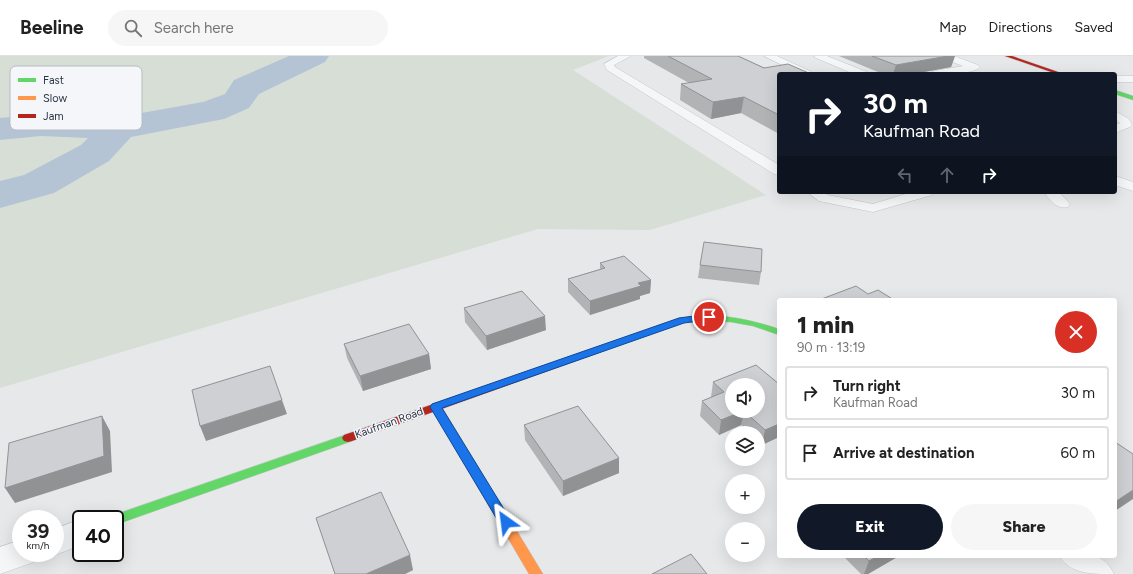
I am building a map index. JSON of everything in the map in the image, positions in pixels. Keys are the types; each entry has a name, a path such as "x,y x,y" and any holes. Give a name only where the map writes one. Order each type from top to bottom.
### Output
{"street":[{"path":"1007,56 1055,72"},
{"path":"1117,93 1133,98"},
{"name":"Kaufman Road","path":"124,517 682,320 709,317 741,320 777,331"},
{"path":"436,407 536,574"},
{"path":"0,561 12,557"},
{"path":"1078,558 1098,574"}],"lane":[{"path":"626,56 609,64 610,68 777,170"},
{"path":"769,56 804,72"},
{"path":"819,56 857,72"},
{"path":"945,56 975,67 946,72"},
{"path":"1117,79 1133,79"},
{"path":"1117,115 1125,121 1126,125 1117,128"},
{"path":"1117,181 1133,187"},
{"path":"817,194 824,198 873,208 920,194"},
{"path":"1053,194 1062,204"}],"shaded area":[{"path":"0,56 609,56 573,70 766,195 650,230 538,229 0,388"}],"building":[{"path":"668,56 738,56 764,68 788,64 806,72 777,72 777,114 744,97 713,102 681,84 712,79"},
{"path":"872,56 948,56 896,65"},
{"path":"704,242 762,249 761,272 700,265"},
{"path":"624,256 651,280 638,283 641,286 590,301 568,279 605,268 600,263"},
{"path":"856,286 868,294 878,290 891,298 824,298"},
{"path":"522,291 545,316 486,336 464,308"},
{"path":"409,324 429,354 360,376 344,344"},
{"path":"756,365 777,382 777,425 765,430 765,426 761,426 752,418 765,418 765,378 725,378 726,418 721,420 702,401 724,392 713,382"},
{"path":"270,366 282,400 200,426 192,390"},
{"path":"578,406 619,458 563,481 524,425"},
{"path":"102,416 104,456 5,488 9,443"},
{"path":"1117,443 1133,454 1133,490 1117,501"},
{"path":"381,492 410,555 366,574 335,574 316,518"},
{"path":"691,554 707,574 652,574"},
{"path":"866,558 874,558 869,561"}],"waterway":[{"path":"142,124 211,111 237,101 246,87 314,56"},
{"path":"0,129 10,128"},
{"path":"0,195 39,184 95,153 117,130"}],"traffic: fast":[{"path":"1117,93 1133,98"},
{"path":"598,350 682,320 707,318 731,319 755,324 777,331"},
{"path":"124,517 348,438"}],"traffic: slow":[{"path":"436,407 536,574"}],"traffic: jam":[{"path":"1007,56 1056,72"},
{"path":"348,438 598,350"}],"route":[{"path":"506,522 436,407 682,320 709,317"}]}
